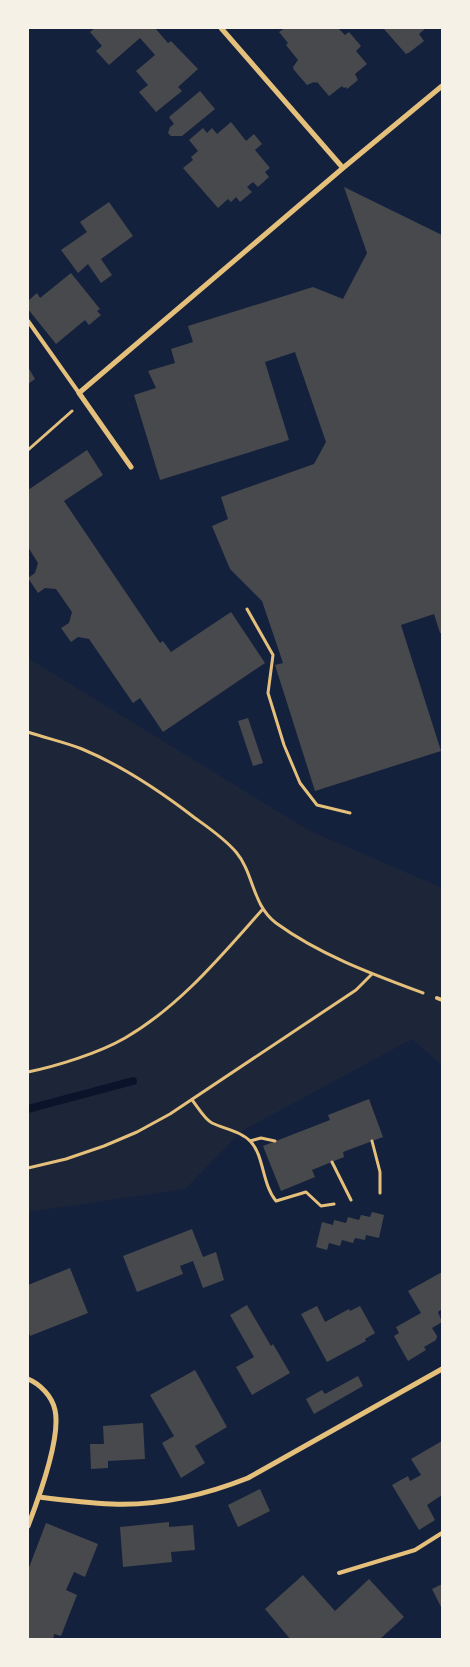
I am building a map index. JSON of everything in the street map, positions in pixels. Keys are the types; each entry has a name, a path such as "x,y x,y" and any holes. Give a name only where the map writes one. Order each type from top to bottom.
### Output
{"street":[{"path":"221,28 344,168"},
{"path":"131,468 80,393 442,86"},
{"path":"39,1497 112,1504 146,1503 177,1499 216,1490 248,1478 442,1369"},
{"path":"28,1379 49,1395 55,1410 56,1425 39,1497 28,1526"}],"lane":[{"path":"28,321 80,393"},
{"path":"437,998 442,1000"},
{"path":"338,1572 416,1550 442,1533"}],"path":[{"path":"28,450 74,409 80,393"},
{"path":"246,609 274,655 268,694 284,745 300,784 317,805 350,813"},
{"path":"28,732 82,749 123,769 167,797 222,838 236,852 247,870 262,910 275,923 320,950 372,974 437,998"},
{"path":"28,1072 46,1069 81,1057 124,1038 152,1020 185,993 262,910"},
{"path":"28,1168 66,1159 104,1146 137,1132 170,1114 356,990 372,974"},
{"path":"192,1100 210,1123 242,1135 250,1141 256,1150 270,1193 276,1201 306,1192 321,1206 334,1204"},
{"path":"250,1141 261,1138 275,1141"},
{"path":"372,1141 380,1172 380,1193"},
{"path":"332,1162 351,1200"}],"shaded area":[{"path":"28,658 308,830 442,888 442,1065 412,1039 242,1131 185,1189 28,1212"}],"building":[{"path":"95,28 155,28 168,43 171,41 198,69 178,87 182,91 156,112 139,92 148,85 136,71 155,55 140,38 109,65 96,51 102,46 90,32"},
{"path":"285,28 338,28 345,35 349,32 361,46 356,51 367,64 355,74 358,80 347,89 342,86 329,96 317,82 307,85 294,70 293,67 298,60 286,45 288,43 279,32"},
{"path":"383,28 426,28 419,34 424,41 406,54"},
{"path":"200,91 215,109 182,136 171,136 168,133 170,127 174,124 169,117"},
{"path":"231,122 246,141 254,134 262,144 255,150 270,168 265,172 269,177 258,187 253,182 247,187 252,192 240,202 236,197 231,202 228,199 218,208 183,168 193,160 191,157 198,151 189,140 203,128 207,133 212,128 217,134"},
{"path":"344,187 442,235 442,633 440,633 434,614 401,625 441,751 315,791 275,665 283,663 262,601 230,569 212,526 228,519 221,497 314,464 326,442 295,352 265,362 289,440 160,480 134,395 156,388 148,371 175,363 171,349 193,342 188,326 313,287 343,299 367,253"},
{"path":"109,202 133,236 101,259 112,275 101,283 88,264 78,273 61,250 87,232 80,222"},
{"path":"71,273 100,309 97,311 101,315 89,325 85,320 56,344 28,309 28,301 37,293 40,298"},
{"path":"28,367 35,379 28,384"},
{"path":"87,450 103,475 64,501 160,643 163,641 171,652 231,612 265,663 163,732 140,698 133,703 89,639 78,637 71,642 61,628 69,623 72,612 56,589 45,588 38,593 28,578 35,573 38,563 28,547 28,490"},
{"path":"248,718 263,763 253,766 238,721"},
{"path":"369,1099 383,1137 343,1152 344,1157 312,1170 315,1177 281,1191 263,1146 330,1120 328,1115"},
{"path":"372,1212 384,1215 379,1238 366,1235 365,1240 355,1238 353,1243 342,1240 340,1246 329,1243 327,1250 316,1247 322,1222 333,1225 334,1220 346,1223 348,1217 359,1220 361,1215 370,1217"},
{"path":"192,1229 203,1257 216,1252 224,1280 203,1288 193,1261 180,1266 183,1274 137,1292 123,1256"},
{"path":"70,1268 88,1313 30,1336 28,1329 28,1285"},
{"path":"442,1272 442,1309 438,1312 442,1322 432,1328 437,1336 436,1340 424,1347 426,1350 408,1361 394,1336 399,1333 396,1327 421,1313 408,1291"},
{"path":"247,1305 271,1346 273,1344 290,1373 252,1395 236,1367 254,1357 230,1315"},
{"path":"317,1306 325,1322 349,1309 350,1311 360,1306 375,1333 365,1339 366,1341 327,1362 301,1314"},
{"path":"195,1370 227,1427 195,1446 205,1463 181,1478 162,1443 174,1436 150,1395"},
{"path":"358,1376 363,1386 314,1414 306,1399 322,1390 325,1394"},
{"path":"143,1423 145,1459 108,1461 108,1468 91,1469 90,1444 104,1444 103,1426"},
{"path":"442,1441 442,1495 427,1505 435,1520 419,1530 392,1485 408,1476 410,1481 421,1475 411,1459"},
{"path":"260,1489 270,1511 238,1527 228,1505"},
{"path":"169,1522 169,1527 193,1525 195,1550 171,1552 172,1562 123,1567 120,1527"},
{"path":"46,1523 98,1544 85,1577 74,1572 66,1590 77,1595 61,1636 54,1634 53,1640 28,1640 28,1570"},
{"path":"303,1575 335,1611 369,1579 404,1617 379,1640 291,1640 265,1609"},
{"path":"442,1584 442,1609 432,1589"}],"waterway":[{"path":"28,1109 133,1081"}]}
